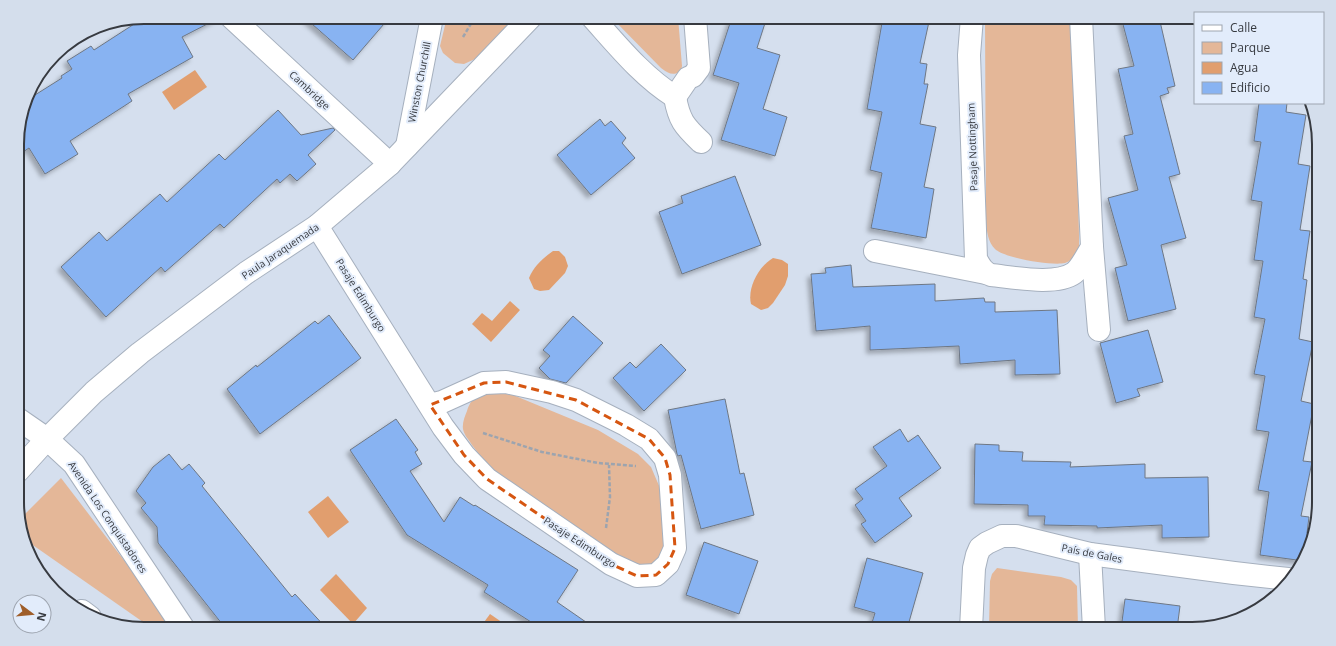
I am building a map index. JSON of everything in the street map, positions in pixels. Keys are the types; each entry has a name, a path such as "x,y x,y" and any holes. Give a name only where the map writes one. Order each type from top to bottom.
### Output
{"street":[{"name":"Cambridge","path":"239,24 390,164"},
{"name":"Winston Churchill","path":"407,146 431,24"},
{"name":"Paula Jaraquemada","path":"24,465 47,438 94,392 140,353 246,273 317,226 390,164 524,24"},
{"path":"598,24 642,72 675,97"},
{"path":"696,24 699,68 693,76 688,78 675,97 678,114 686,128 701,142"},
{"name":"Pasaje Nottingham","path":"971,24 969,55 976,259 986,273"},
{"path":"1081,24 1092,247 1099,330"},
{"name":"Pasaje Edimburgo","path":"317,226 435,413 464,455 486,479 611,564 637,576 656,574 668,564 675,548 673,499 670,475 665,458 649,439 584,403 552,392 506,382 484,383 442,402 435,413"},
{"path":"876,251 991,275 1057,280 1074,273 1092,247"},
{"name":"Avenida Los Conquistadores","path":"24,423 47,438 79,470 179,622"},
{"name":"País de Gales","path":"971,622 974,568 980,548 1002,536 1016,536 1090,554 1284,579"},
{"path":"1090,554 1094,622"}],"path":[{"path":"463,36 471,24"},
{"path":"435,413 469,428 542,452 598,464 668,468"},
{"path":"596,553 607,526 610,497 609,464"}],"highlighted area":[{"path":"506,382 576,400 649,439 665,458 670,475 675,548 668,564 656,575 637,576 611,564 487,479 464,455 430,405 484,383"}],"green space":[{"path":"445,24 510,24 475,59 464,64 455,63 443,53 440,46"},
{"path":"618,24 679,24 682,66 681,71 671,74 661,68"},
{"path":"985,24 1073,24 1079,235 1079,247 1075,257 1065,263 1059,264 1018,258 1000,252 995,249 988,237 986,223"},
{"path":"498,393 513,395 598,430 638,454 651,467 663,495 666,536 661,554 656,562 641,568 513,487 491,468 467,437 463,429 463,424 469,405 475,398 483,395"},
{"path":"61,478 169,619 167,622 143,622 32,544 25,514"},
{"path":"997,568 1061,577 1071,580 1077,586 1078,622 989,622 990,581 992,574"}],"water":[{"path":"195,70 207,87 174,110 162,92"},
{"path":"553,251 559,251 565,257 568,266 565,273 549,290 540,291 534,289 529,278 533,270"},
{"path":"773,258 782,260 788,264 788,276 785,285 773,303 768,308 761,310 751,304 751,291 755,278 763,266"},
{"path":"510,301 520,310 491,342 472,324 482,313 492,321"},
{"path":"328,496 349,522 328,538 308,512"},
{"path":"336,574 367,608 355,622 351,622 320,590"},
{"path":"490,614 502,622 484,622"}],"building":[{"path":"134,24 207,24 182,37 193,57 128,94 132,101 70,141 78,154 45,174 29,148 24,151 25,128 30,105 34,96 62,78 61,76 72,69 67,61 91,46 94,50"},
{"path":"312,24 384,24 353,60"},
{"path":"730,24 765,24 757,48 780,55 763,109 787,117 775,156 721,140 739,83 713,75"},
{"path":"882,24 928,24 920,63 927,64 924,84 928,84 920,124 936,127 924,187 934,189 926,238 871,228 882,173 870,170 882,112 867,109"},
{"path":"1123,24 1161,24 1175,86 1167,88 1169,93 1160,96 1180,174 1169,177 1186,238 1161,245 1176,309 1128,321 1115,268 1127,265 1108,198 1138,190 1124,136 1133,134 1118,69 1134,66"},
{"path":"1259,104 1287,104 1286,112 1306,115 1298,164 1310,166 1300,230 1310,231 1303,279 1307,280 1299,339 1312,342 1301,401 1312,404 1312,414 1303,461 1312,462 1301,516 1309,517 1308,533 1297,560 1260,555 1269,492 1258,490 1269,432 1256,430 1265,376 1254,374 1265,319 1254,317 1263,261 1254,260 1262,202 1251,200 1261,142 1254,141"},
{"path":"278,110 301,135 333,128 335,130 308,155 316,164 297,181 290,174 280,183 277,179 224,228 220,224 165,272 161,267 106,317 61,267 99,232 107,241 160,194 167,202 219,154 225,160"},
{"path":"600,119 605,126 611,121 626,138 622,143 635,158 591,195 557,155"},
{"path":"735,176 761,245 682,274 659,212 683,203 681,196"},
{"path":"851,265 853,287 935,284 935,301 984,298 985,302 995,302 995,312 1057,310 1060,374 1015,375 1015,360 960,364 959,346 870,350 870,326 816,331 811,274 826,273 825,268"},
{"path":"329,315 361,358 260,434 227,389 256,365 257,367 315,321 318,324"},
{"path":"573,316 603,343 566,383 550,379 539,368 550,356 543,350"},
{"path":"1148,330 1163,382 1137,389 1140,396 1116,403 1100,343"},
{"path":"661,344 686,370 644,411 613,378 630,362 636,368"},
{"path":"725,399 740,474 744,473 754,515 701,529 681,455 678,456 677,454 668,410"},
{"path":"396,419 418,450 415,452 422,464 410,471 444,522 460,497 578,570 557,602 586,622 531,622 484,592 488,585 407,535 350,450"},
{"path":"900,429 908,442 918,435 941,468 899,498 912,516 875,543 861,524 866,521 855,505 863,499 855,489 887,466 873,447"},
{"path":"975,444 999,445 999,451 1023,452 1022,461 1071,462 1070,467 1145,464 1145,478 1208,477 1209,537 1162,538 1162,525 1097,528 1097,526 1044,525 1045,516 1028,516 1028,505 974,504"},
{"path":"169,454 182,470 189,464 205,483 202,486 292,597 295,594 321,622 220,622 158,543 157,527 141,508 146,503 136,491 153,467"},
{"path":"704,542 758,561 739,614 686,595"},
{"path":"867,558 923,573 909,622 872,622 875,613 854,607"},
{"path":"1125,599 1180,606 1178,622 1122,622"}]}
